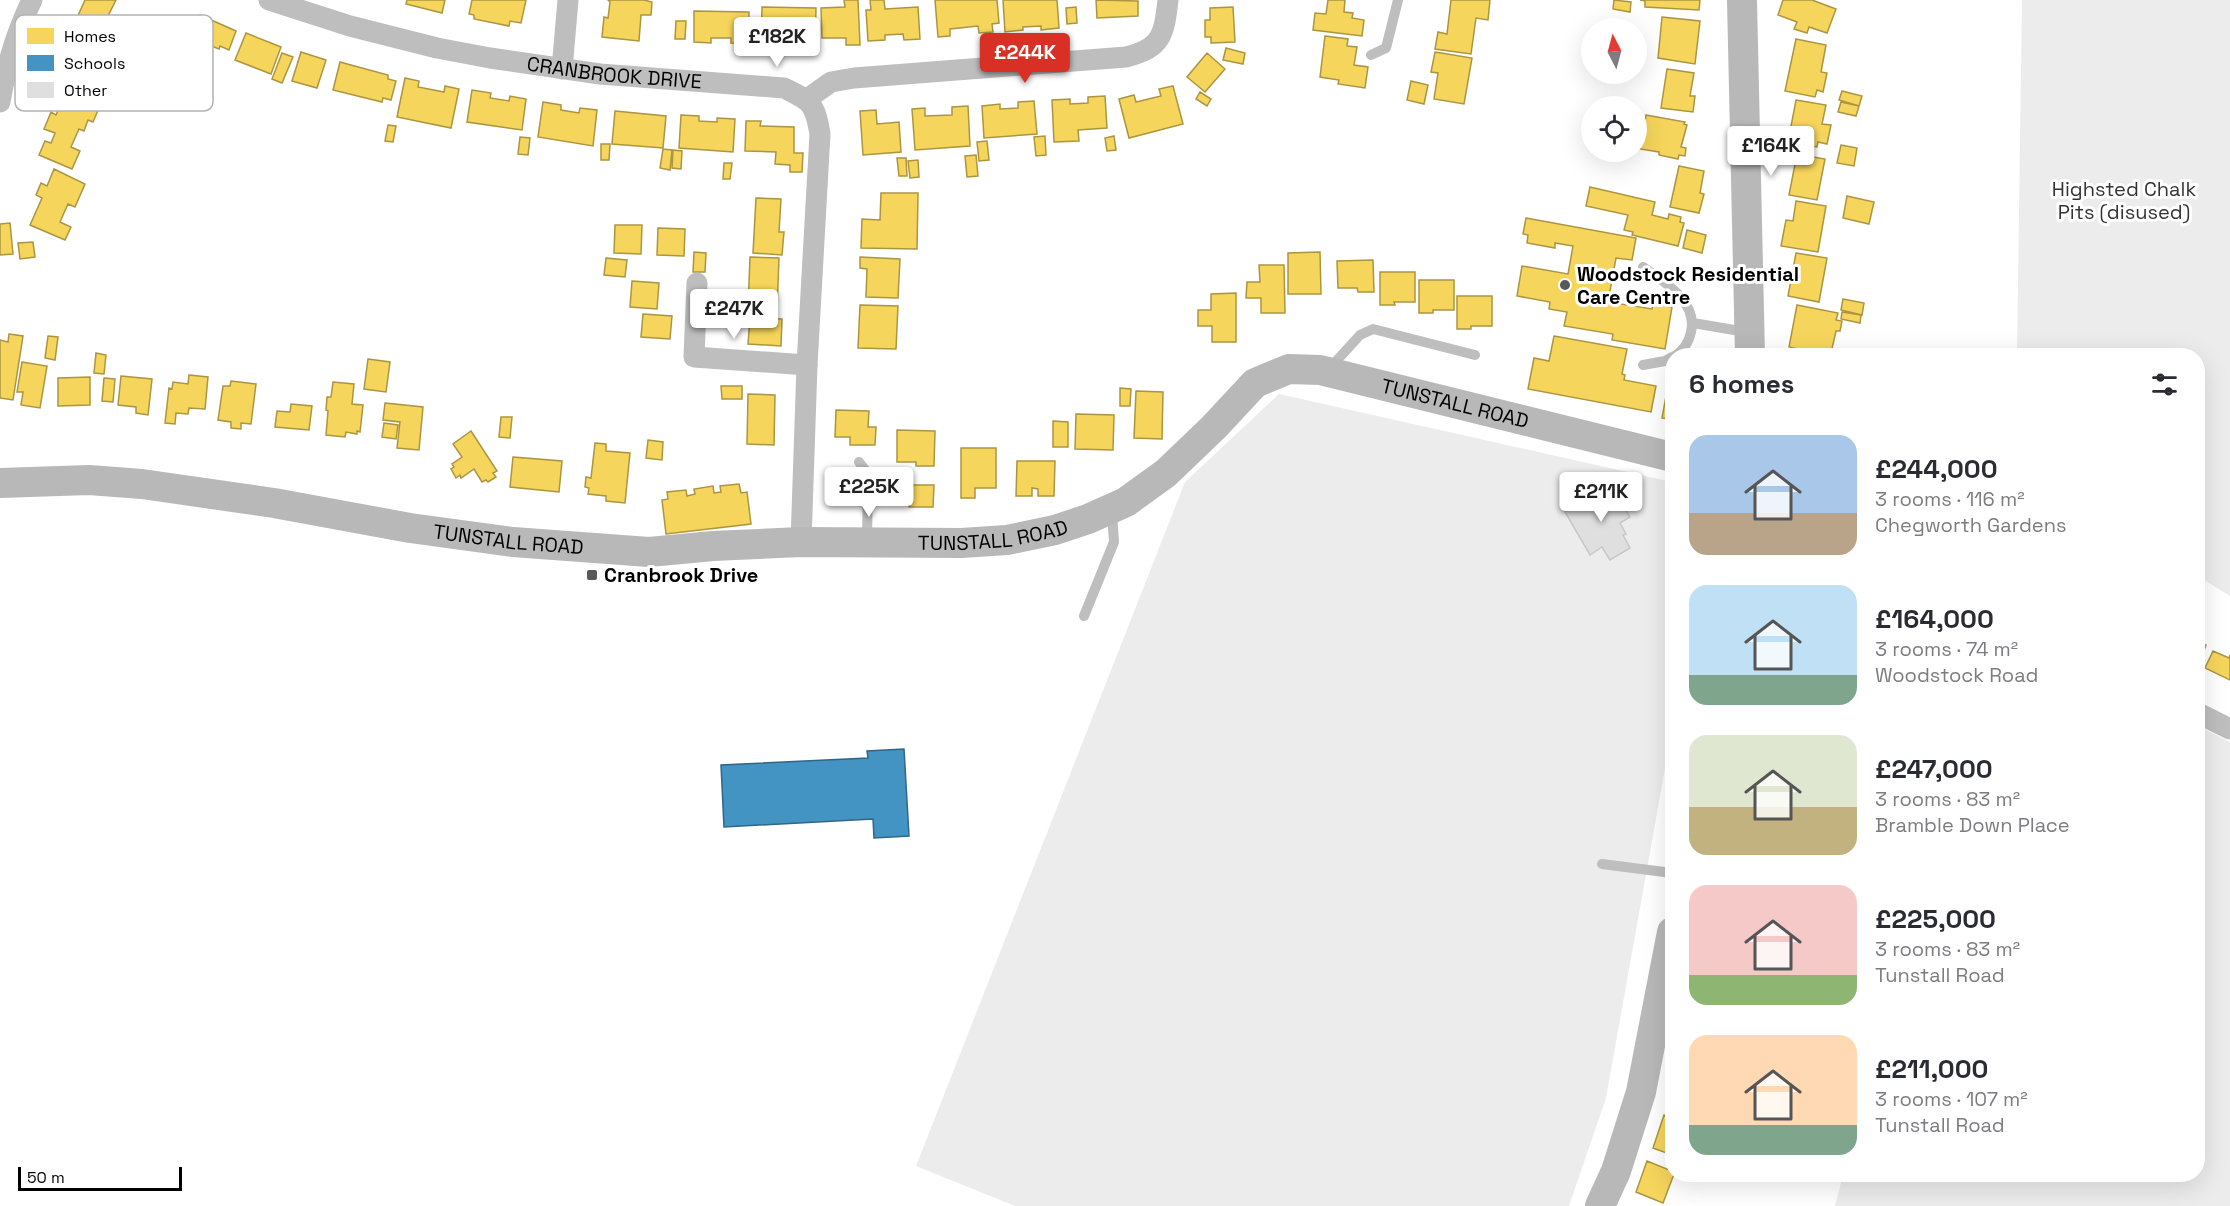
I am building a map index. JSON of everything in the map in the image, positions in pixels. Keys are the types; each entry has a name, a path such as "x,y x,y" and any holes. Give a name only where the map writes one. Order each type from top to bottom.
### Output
{"street":[{"path":"26,15 32,0"},
{"name":"CRANBROOK DRIVE","path":"269,0 350,26 437,48 562,69 784,88 807,99"},
{"path":"562,69 568,0"},
{"path":"801,542 807,365 820,134 817,117 807,99 831,82 854,78 1125,57 1144,52 1158,41 1165,23 1168,0"},
{"path":"1742,0 1750,344"},
{"path":"0,102 15,41"},
{"path":"697,283 694,357 807,365"},
{"name":"TUNSTALL ROAD","path":"0,483 89,480 142,484 274,503 411,528 584,549 649,552 801,542 961,543 1007,540 1055,530 1088,519 1126,502 1166,473 1255,383 1290,369 1327,372 1665,455"},
{"path":"2205,716 2230,729"},
{"path":"1600,1206 1616,1171 1641,1092 1665,968"}],"lane":[{"path":"1371,55 1386,48 1398,0"},
{"path":"1643,267 1672,287 1683,300 1693,323 1689,342 1683,348"},
{"path":"1693,323 1750,344"},
{"path":"1327,372 1360,335 1373,329 1475,355"},
{"path":"1643,365 1665,361"},
{"path":"859,462 868,478 867,542"},
{"path":"1084,616 1114,542 1112,509"},
{"path":"1602,864 1665,872"}],"green space":[{"name":"Highsted Chalk Pits (disused)","path":"2022,0 2230,0 2230,596 2205,580 2205,348 2017,348"},
{"path":"1279,394 1665,480 1665,768 1606,1098 1569,1206 1015,1206 916,1166 1185,482"},
{"path":"2205,730 2230,742 2230,1206 1835,1206 1841,1182 2205,1182"}],"building: Homes":[{"path":"85,0 116,0 108,15 78,15"},
{"path":"407,0 445,0 442,13 406,4"},
{"path":"472,0 526,0 521,23 510,21 509,26 474,19 474,15 469,14"},
{"path":"608,0 652,2 651,15 641,15 639,41 602,37 604,17 608,18 610,2"},
{"path":"844,0 858,0 860,45 846,45 846,38 822,38 821,8 845,7"},
{"path":"870,0 884,0 885,9 918,7 920,39 904,40 903,34 885,35 885,40 868,41 866,10 871,10"},
{"path":"935,0 997,0 999,23 992,24 993,32 979,33 978,26 950,29 950,36 938,37"},
{"path":"1003,0 1057,0 1059,28 1041,30 1041,26 1023,27 1023,30 1005,32"},
{"path":"1096,0 1138,1 1138,16 1097,18"},
{"path":"1328,0 1345,0 1344,12 1353,13 1352,18 1364,20 1362,36 1313,30 1315,13 1326,14"},
{"path":"1451,0 1490,0 1488,20 1476,18 1471,54 1435,49 1438,32 1447,34"},
{"path":"1614,0 1631,2 1630,12 1613,9"},
{"path":"1640,0 1700,0 1699,10 1645,7 1645,1"},
{"path":"1783,0 1812,0 1836,9 1827,33 1809,27 1807,33 1794,29 1797,22 1778,15"},
{"path":"762,7 816,8 815,46 799,46 799,40 778,40 778,45 761,45"},
{"path":"1076,7 1077,23 1067,24 1066,8"},
{"path":"1233,7 1235,42 1211,43 1211,37 1205,37 1205,20 1210,20 1210,8"},
{"path":"694,11 749,12 748,44 731,43 731,38 711,38 711,43 694,42"},
{"path":"1662,17 1700,21 1695,64 1658,58"},
{"path":"213,21 236,31 229,50 220,46 219,49 213,47"},
{"path":"676,21 686,21 685,39 675,39"},
{"path":"246,33 281,47 271,74 235,60"},
{"path":"1325,36 1348,39 1347,46 1357,47 1354,65 1368,67 1365,88 1338,84 1339,80 1320,77"},
{"path":"1796,39 1826,45 1821,72 1827,73 1823,92 1817,90 1815,97 1785,91"},
{"path":"1226,48 1245,53 1243,64 1223,60"},
{"path":"301,52 326,60 317,88 292,81"},
{"path":"1435,52 1472,58 1464,104 1434,99 1438,73 1431,72"},
{"path":"282,53 293,57 282,83 272,79"},
{"path":"1207,53 1225,69 1205,92 1187,77"},
{"path":"340,62 388,75 388,79 396,81 391,100 383,98 382,102 333,90"},
{"path":"1667,69 1694,73 1690,96 1695,96 1693,112 1661,108"},
{"path":"405,78 419,81 418,87 444,92 445,86 459,89 451,128 397,117"},
{"path":"1411,81 1428,85 1424,104 1407,100"},
{"path":"1173,86 1183,124 1129,138 1119,99 1134,95 1136,102 1161,96 1159,89"},
{"path":"472,90 491,93 490,98 509,101 510,96 526,99 522,130 467,122"},
{"path":"1842,91 1862,96 1859,106 1839,100"},
{"path":"1200,92 1211,99 1207,106 1196,99"},
{"path":"1105,96 1107,128 1078,130 1079,141 1054,142 1052,100 1070,99 1070,104 1088,103 1088,97"},
{"path":"1796,100 1826,105 1822,124 1831,125 1827,144 1818,142 1817,147 1788,142"},
{"path":"1034,101 1037,134 984,138 982,106 1000,104 1000,109 1018,108 1018,102"},
{"path":"543,102 561,105 561,110 579,113 580,108 597,110 593,146 538,137"},
{"path":"1841,102 1859,106 1856,116 1838,112"},
{"path":"968,106 970,146 915,150 912,109 925,108 925,116 952,115 952,107"},
{"path":"876,110 877,124 899,122 901,152 863,155 860,111"},
{"path":"58,111 98,111 93,122 88,120 84,131 79,129 71,147 80,151 72,169 39,155 45,141 51,143 55,133 44,129 51,112 56,115"},
{"path":"615,111 666,116 663,148 612,144"},
{"path":"681,115 699,116 699,121 717,122 717,118 735,119 733,152 679,148"},
{"path":"1647,115 1685,122 1684,124 1687,125 1681,147 1686,148 1685,156 1679,155 1678,159 1659,155 1659,152 1647,150"},
{"path":"746,121 761,121 760,126 794,127 794,153 803,153 802,172 790,172 790,165 775,164 776,152 745,151"},
{"path":"388,125 396,126 393,142 385,141"},
{"path":"1045,136 1046,155 1036,156 1034,137"},
{"path":"1114,136 1116,150 1107,151 1105,138"},
{"path":"520,137 530,138 528,155 518,154"},
{"path":"987,141 989,160 979,161 977,142"},
{"path":"601,144 610,144 609,160 601,160"},
{"path":"1841,145 1857,148 1854,166 1837,163"},
{"path":"663,149 672,150 670,170 660,168"},
{"path":"673,150 682,151 681,169 672,168"},
{"path":"1797,154 1825,159 1817,200 1789,195"},
{"path":"976,155 978,176 967,177 965,156"},
{"path":"897,158 906,158 907,176 899,176"},
{"path":"918,160 919,177 910,178 908,161"},
{"path":"724,163 732,163 730,179 723,179"},
{"path":"1679,166 1704,171 1700,193 1704,194 1699,213 1670,207"},
{"path":"54,169 85,184 75,207 68,204 60,222 71,227 65,240 30,225 42,198 36,195 41,183 47,186"},
{"path":"1590,187 1655,202 1652,215 1668,219 1669,214 1681,217 1680,222 1684,223 1678,246 1632,235 1633,232 1624,230 1628,215 1586,206"},
{"path":"881,193 918,193 917,249 861,248 862,219 880,220"},
{"path":"1847,196 1874,202 1869,224 1843,218"},
{"path":"756,198 781,199 779,232 784,232 782,255 753,253"},
{"path":"1796,201 1826,206 1818,252 1781,246 1786,220 1793,221"},
{"name":"Woodstock Residential Care Centre","path":"1526,218 1636,238 1632,260 1616,258 1608,302 1652,309 1653,303 1672,307 1665,349 1612,340 1613,334 1564,326 1567,312 1549,309 1550,302 1517,296 1522,266 1568,274 1573,246 1555,243 1555,248 1527,243 1528,235 1523,234"},
{"path":"10,223 13,254 0,255 0,224"},
{"path":"615,225 642,225 641,254 614,253"},
{"path":"658,228 685,229 684,256 657,255"},
{"path":"1687,230 1706,235 1702,253 1683,248"},
{"path":"33,242 35,257 20,259 18,243"},
{"path":"694,252 706,253 705,272 693,272"},
{"path":"1320,252 1321,294 1288,294 1288,253"},
{"path":"1796,253 1827,258 1819,302 1788,296"},
{"path":"750,257 779,258 777,310 748,309"},
{"path":"860,257 900,259 898,298 866,297 867,269 860,268"},
{"path":"606,258 627,260 625,277 604,275"},
{"path":"1373,260 1374,292 1358,292 1357,288 1338,288 1337,261"},
{"path":"1259,265 1284,265 1285,313 1261,313 1261,298 1246,298 1247,282 1260,282"},
{"path":"1380,272 1415,272 1415,302 1380,305"},
{"path":"1419,280 1454,280 1454,310 1419,313"},
{"path":"632,281 659,283 657,309 630,307"},
{"path":"1236,293 1236,342 1212,342 1212,326 1198,326 1198,310 1211,310 1211,294"},
{"path":"1457,296 1492,296 1492,326 1457,329"},
{"path":"1843,299 1864,303 1862,315 1841,310"},
{"path":"860,305 898,306 896,349 858,348"},
{"path":"1797,305 1838,313 1836,320 1842,321 1840,331 1836,331 1832,348 1789,347"},
{"path":"1842,312 1861,315 1860,323 1841,319"},
{"path":"643,314 672,316 670,339 641,337"},
{"path":"750,318 782,319 781,346 748,344"},
{"path":"9,334 23,336 13,400 0,398 0,340 8,342"},
{"path":"48,336 58,337 55,360 45,358"},
{"name":"Woodstock Residential Care Centre","path":"1554,336 1627,349 1622,374 1625,375 1624,380 1656,386 1651,412 1528,389 1534,358 1549,361"},
{"path":"96,353 106,355 104,374 94,373"},
{"path":"368,359 390,362 386,392 364,389"},
{"path":"22,362 47,366 40,408 21,405 23,392 17,392"},
{"path":"189,375 208,377 205,409 189,408 188,414 176,413 175,424 165,423 169,388 172,389 173,382 188,384"},
{"path":"121,376 152,379 148,415 136,413 136,407 118,405"},
{"path":"90,377 90,405 58,406 58,378"},
{"path":"104,378 115,379 113,402 102,401"},
{"path":"231,381 256,384 251,424 241,423 241,429 231,428 231,422 218,420 223,386 230,386"},
{"path":"333,382 354,384 352,404 363,405 360,432 357,431 357,434 346,432 345,437 326,435 327,397 331,397"},
{"path":"721,386 742,386 742,399 722,399"},
{"path":"1120,388 1131,389 1130,406 1120,406"},
{"path":"1136,391 1163,392 1162,439 1134,438"},
{"path":"748,394 775,395 774,445 747,444"},
{"path":"1665,402 1665,418 1662,418"},
{"path":"385,403 423,407 419,450 397,448 400,422 383,420"},
{"path":"291,404 312,406 309,430 275,427 277,411 290,412"},
{"path":"836,410 869,411 868,427 876,427 875,445 850,445 850,437 835,437"},
{"path":"1076,414 1114,415 1113,450 1075,449"},
{"path":"501,417 512,417 510,438 499,437"},
{"path":"1053,421 1068,422 1068,447 1053,447"},
{"path":"384,423 398,425 396,439 382,437"},
{"path":"897,430 935,431 934,466 916,466 916,462 897,462"},
{"path":"471,431 497,471 493,473 496,477 488,482 486,480 482,482 474,469 461,478 460,475 456,478 451,469 454,467 452,464 462,457 453,444"},
{"path":"648,440 663,442 662,460 646,458"},
{"path":"595,443 606,444 606,451 630,453 625,503 606,501 606,496 588,494 589,488 585,487 586,477 591,478"},
{"path":"961,448 996,448 996,488 975,488 975,498 961,498"},
{"path":"513,457 562,461 559,492 510,487"},
{"path":"1017,461 1055,461 1054,496 1038,496 1038,489 1032,488 1032,496 1016,496"},
{"path":"739,484 741,493 747,492 751,524 666,534 662,500 668,499 667,492 686,490 687,496 695,494 694,489 713,486 714,493 721,492 720,486"},
{"path":"910,485 934,485 933,507 909,507"},
{"path":"2213,651 2229,658 2230,655 2230,680 2205,668"},
{"path":"1664,1115 1665,1152 1653,1148"},
{"path":"1647,1161 1665,1168 1665,1182 1671,1182 1663,1203 1636,1192"}],"building: Schools":[{"path":"904,749 909,836 874,838 873,819 724,827 721,765 868,758 867,751"}],"building: Other":[{"path":"1612,488 1630,517 1620,523 1630,548 1610,560 1602,547 1590,555 1565,512 1600,491 1602,494"}],"place":[{"name":"Woodstock Residential Care Centre","path":"1565,285"},
{"name":"Cranbrook Drive","path":"592,575"}]}
